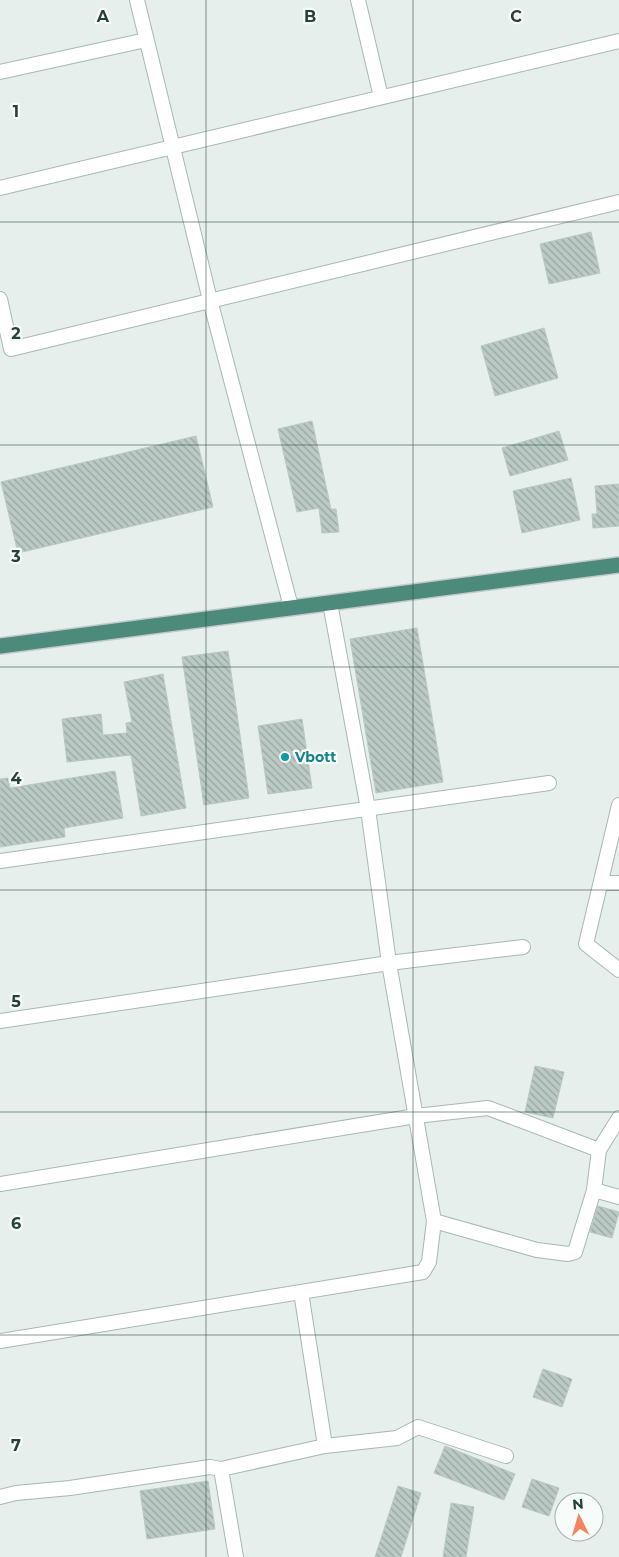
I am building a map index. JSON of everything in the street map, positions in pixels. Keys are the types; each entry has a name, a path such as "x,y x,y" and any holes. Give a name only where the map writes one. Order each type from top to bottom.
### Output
{"highway":[{"path":"0,646 619,565"}],"street":[{"path":"137,0 210,300 292,607"},
{"path":"358,0 380,97"},
{"path":"0,72 146,40"},
{"path":"0,188 619,41"},
{"path":"0,299 6,351 619,202"},
{"path":"0,1341 423,1272 429,1262 434,1221 389,963 368,808 330,603"},
{"path":"0,861 549,783"},
{"path":"619,805 586,944 619,970"},
{"path":"601,883 619,883"},
{"path":"0,1021 389,963 523,947"},
{"path":"0,1184 416,1116 488,1108 599,1150"},
{"path":"434,1221 537,1250 568,1254 575,1252 594,1190 599,1150 619,1118"},
{"path":"594,1190 619,1197"},
{"path":"301,1292 325,1446"},
{"path":"0,1497 16,1493 70,1488 210,1467 221,1469 325,1446 398,1438 418,1427 506,1456"},
{"path":"221,1469 236,1557"}],"building":[{"path":"591,232 600,273 549,284 540,244"},
{"path":"544,328 558,378 495,396 481,346"},
{"path":"312,421 331,509 336,509 339,532 322,533 319,508 297,512 278,429"},
{"path":"559,431 568,460 510,476 502,448"},
{"path":"196,436 213,507 18,553 1,482"},
{"path":"571,478 580,520 522,533 513,491"},
{"path":"619,484 619,526 593,528 592,514 597,514 595,486"},
{"path":"417,628 443,782 376,793 350,639"},
{"path":"228,651 249,798 204,805 182,657"},
{"path":"163,674 186,808 141,816 131,755 67,762 62,719 101,714 103,735 127,733 126,723 132,722 124,682"},
{"name":"Vbott","path":"302,719 312,788 268,794 258,726"},
{"path":"115,771 123,818 64,828 65,837 0,847 0,779 8,778 10,788"},
{"path":"535,1066 564,1072 553,1118 525,1112"},
{"path":"598,1206 619,1212 612,1238 590,1232"},
{"path":"543,1369 572,1379 562,1407 533,1397"},
{"path":"445,1446 515,1474 504,1500 434,1473"},
{"path":"532,1479 559,1488 558,1492 554,1492 554,1502 549,1516 522,1507"},
{"path":"208,1481 215,1529 147,1539 140,1491"},
{"path":"398,1486 421,1493 401,1557 375,1557"},
{"path":"451,1503 474,1507 466,1557 443,1557"}],"place":[{"name":"Vbott","path":"285,757"}]}
